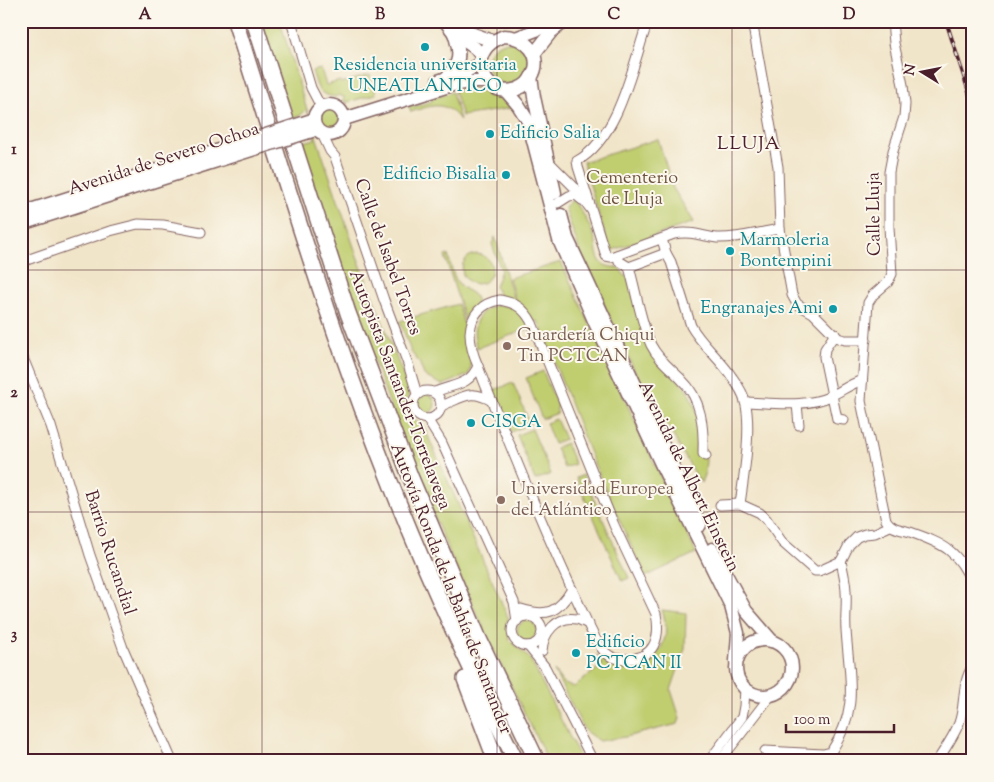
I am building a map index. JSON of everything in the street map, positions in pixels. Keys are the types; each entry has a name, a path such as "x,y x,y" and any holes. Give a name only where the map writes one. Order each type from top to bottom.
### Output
{"highway":[{"path":"235,21 316,278 349,374 387,475 430,580 516,761"},
{"name":"Autopista Santander-Torrelavega","path":"254,21 348,313 410,476 462,602 537,761"},
{"name":"Autovía Ronda de la Bahía de Santander","path":"349,374 420,570 474,700 496,761"},
{"name":"Autovía Ronda de la Bahía de Santander","path":"462,602 542,761"}],"main road":[{"path":"445,21 456,27 493,40"},
{"path":"518,38 539,29 551,21"},
{"path":"534,54 551,32 565,21"},
{"path":"342,115 354,108 463,73 480,60 486,47 493,40 504,36 518,38 529,46 534,54 535,67 531,77 522,87 506,91 495,87 488,82 480,60 475,48 456,27"},
{"path":"445,79 459,60 456,27"},
{"name":"Avenida de Albert Einstein","path":"531,77 548,161 567,238 710,545 746,611 772,641"},
{"path":"342,115 452,85 469,82 488,82"},
{"name":"Avenida de Albert Einstein","path":"506,91 528,121 559,240 588,308 662,466 731,606 738,633 736,661"},
{"path":"329,105 337,108 342,115 343,126 337,133 327,135 315,127 316,112 321,107 329,105"},
{"name":"Avenida de Severo Ochoa","path":"21,213 315,127"},
{"name":"Avenida de Severo Ochoa","path":"21,224 203,161"},
{"path":"757,640 772,641 784,649 790,658 789,678 786,685 771,695 758,695 744,688 737,675 736,661 744,648 757,640"}],"street":[{"path":"291,21 311,88 321,107"},
{"path":"648,21 620,107 595,147 578,161 578,167 606,256 611,257 682,232 703,234 715,238 727,238 780,229"},
{"path":"752,21 778,167 780,229 787,277 792,295 797,304 818,316 838,338 866,340"},
{"name":"Calle Lluja","path":"890,526 886,520 861,401 869,299 888,282 892,274 889,227 889,172 893,151 904,117 905,104 892,21"},
{"name":"Calle de Isabel Torres","path":"315,127 335,157 417,394"},
{"path":"548,161 576,188 584,202"},
{"path":"558,203 569,196 576,195 592,211"},
{"path":"21,262 110,231 138,224 163,225 201,232"},
{"path":"662,239 671,262 690,326 732,377 745,402 746,456 740,504"},
{"path":"629,267 666,253"},
{"path":"617,255 619,261 629,267 651,345 659,358 684,381 699,409 703,426 703,454 706,456"},
{"path":"500,300 516,304 527,314 532,323 614,525 656,614 659,627 657,638 651,650 644,656 621,660 613,658 606,653 596,640 530,496 478,366 470,334 473,320 480,308 488,302 500,300"},
{"path":"835,334 825,349 824,357 836,419 844,420"},
{"name":"Barrio Rucandial","path":"21,353 51,426 90,554 120,639 172,761"},
{"path":"478,366 474,375 469,380 435,392 427,390 417,394 414,399 414,410 417,415 427,419 442,443 514,602 517,621"},
{"path":"745,402 797,404 832,395 862,380"},
{"path":"435,392 440,399 442,443"},
{"path":"427,419 440,410 474,394 482,395 492,401"},
{"path":"797,404 798,424"},
{"path":"720,505 740,504 755,510 763,516 782,542 813,570 819,570 841,561"},
{"path":"765,751 814,754 831,752 838,742 849,712 852,697 845,624 846,591 841,561 849,545 857,537 875,533 890,526 915,534 947,548 961,561 973,585"},
{"path":"521,609 538,614 552,611 564,602 572,589"},
{"path":"514,602 529,616 537,620 542,628 538,641 545,667"},
{"path":"529,616 517,621 512,629 514,638 520,644 528,646 545,667 593,761"},
{"path":"542,651 545,636 550,628 566,620 576,619 589,624"},
{"path":"528,646 538,641"},
{"path":"937,761 954,735 959,722 965,680 972,666"},
{"path":"709,761 742,717 744,688"},
{"path":"720,761 771,695"}],"green space":[{"path":"261,21 280,21 307,109 301,115 291,119"},
{"path":"508,42 523,48 529,63 523,78 508,84 493,78 487,63 493,48"},
{"path":"321,69 326,85 370,75 376,94 348,102 344,101 344,97 338,95 336,97 329,96 321,92 312,71"},
{"path":"472,88 490,94 512,108 462,116 454,91"},
{"path":"452,92 460,120 449,109 438,106 426,107 411,112 409,106 414,104 414,107"},
{"path":"328,108 336,112 340,120 336,128 328,132 320,128 316,120 320,112"},
{"path":"308,113 357,256 409,390 407,403 409,412 424,427 508,617 509,639 530,659 582,761 548,761 483,626 437,524 374,361 300,143 315,139"},
{"name":"Cementerio de Lluja","path":"658,139 673,188 694,222 610,251 583,162"},
{"path":"574,200 591,229 601,262 607,266 619,268 627,276 649,347 686,389 695,405 706,460 705,472 701,483 659,410 654,412 582,258 565,208"},
{"path":"495,237 514,300 500,297 495,287 501,270 492,244"},
{"path":"477,254 488,258 492,269 488,280 477,284 466,280 462,269 466,258"},
{"path":"448,255 456,279 475,298 475,311 467,328 445,256"},
{"path":"561,262 696,553 645,577 593,461 538,321 534,322 516,302 509,278"},
{"path":"458,304 470,346 466,347 471,361 471,368 468,375 443,385 424,375 419,362 411,352 400,321"},
{"path":"498,305 514,308 524,318 530,328 477,348 474,334 477,321 484,311"},
{"path":"543,371 558,408 556,409 558,413 542,419 526,378"},
{"path":"513,383 530,424 511,432 494,390"},
{"path":"425,394 432,397 435,404 432,411 425,414 418,411 415,404 418,397"},
{"path":"556,419 565,439 554,444 546,423"},
{"path":"532,429 551,474 535,480 517,435"},
{"path":"566,443 575,464 564,468 556,448"},
{"path":"583,475 629,578 622,581 576,478"},
{"path":"662,610 686,613 685,649 671,690 680,718 678,724 625,737 599,741 585,731 554,671 564,684 574,687 602,665 597,655 606,661 627,666 646,662 655,656 661,648 665,637 666,630"},
{"path":"527,621 534,624 537,631 534,638 527,641 520,638 517,631 520,624"}],"railway":[{"path":"946,21 973,105"}],"place":[{"name":"Residencia universitaria UNEATLANTICO","path":"425,47"},
{"name":"Edificio Salia","path":"490,134"},
{"name":"Edificio Bisalia","path":"506,175"},
{"name":"Marmoleria Bontempini","path":"730,251"},
{"name":"Engranajes Ami","path":"833,309"},
{"name":"Guardería Chiqui Tin PCTCAN","path":"507,346"},
{"name":"CISGA","path":"471,423"},
{"name":"Universidad Europea del Atlántico","path":"501,500"},
{"name":"Edificio PCTCAN II","path":"576,653"}],"district":[{"name":"LLUJA","path":"749,144"}]}
